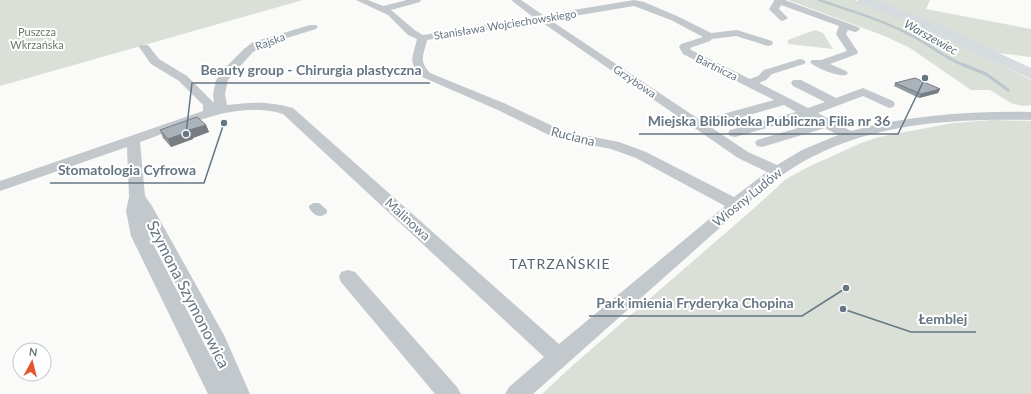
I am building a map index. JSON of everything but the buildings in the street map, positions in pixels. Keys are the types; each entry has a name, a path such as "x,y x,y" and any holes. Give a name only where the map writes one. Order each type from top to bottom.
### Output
{"street":[{"path":"360,0 391,13 412,33 422,38"},
{"path":"383,9 418,0"},
{"name":"Grzybowa","path":"515,0 743,155 778,171"},
{"path":"586,0 600,8"},
{"path":"750,83 762,78 768,72 853,52 841,34 842,29 851,27 778,0 774,9 783,18"},
{"path":"864,0 930,26 1031,74"},
{"name":"Stanisława Wojciechowskiego","path":"422,38 634,3"},
{"name":"Bartnicza","path":"634,3 641,4 674,18 709,36 706,39 687,44 684,47 687,52 785,101 849,136"},
{"name":"Rajska","path":"216,111 222,80 248,50 257,44 313,27"},
{"path":"709,36 737,34 768,43"},
{"name":"Ruciana","path":"422,38 416,58 420,68 426,74 502,107 554,132 565,136 614,145 641,155 736,205"},
{"path":"0,186 216,111 180,76 154,62 148,56 144,47"},
{"path":"810,62 842,73"},
{"path":"755,66 768,72"},
{"path":"796,83 836,103"},
{"path":"735,133 807,113 863,92 889,104"},
{"path":"717,120 785,101"},
{"name":"Malinowa","path":"216,111 245,106 267,106 288,112 559,357"},
{"name":"Wiosny Ludów","path":"517,394 736,205 778,171 811,152 849,136 890,126 919,122 984,117 1031,116"},
{"path":"762,143 826,124"},
{"name":"Szymona Szymonowica","path":"132,140 134,146 137,197 134,211 145,247 220,394"},
{"name":"Szymona Szymonowica","path":"137,197 144,206 217,343 238,394"},
{"path":"348,277 449,394"}],"green space":[{"name":"Puszcza Wkrzańska","path":"0,0 303,0 0,86"},
{"path":"788,0 854,0 865,3 963,45 1031,80 1031,105 1022,106 1011,103 990,90 971,90 910,48 887,37"},
{"path":"870,0 930,0 926,9 1031,29 1031,57 999,53"},
{"path":"815,30 823,33 833,49 788,44 788,40"},
{"path":"993,120 1031,121 1031,394 542,394 786,179 808,167 861,143 879,137 953,123"}],"shaded area":[{"path":"313,203 319,203 327,210 327,213 319,216 313,213 309,206"}],"waterway":[{"name":"Warszewiec","path":"819,0 893,26 966,66"},
{"name":"Warszewiec","path":"964,65 986,74 1008,90"}],"place":[{"name":"Miejska Biblioteka Publiczna Filia nr 36","path":"925,78"},
{"name":"Stomatologia Cyfrowa","path":"224,123"},
{"name":"Beauty group - Chirurgia plastyczna","path":"186,134"},
{"name":"Park imienia Fryderyka Chopina","path":"846,288"},
{"name":"Łemblej","path":"843,309"}],"district":[{"name":"TATRZAŃSKIE","path":"560,263"}]}
